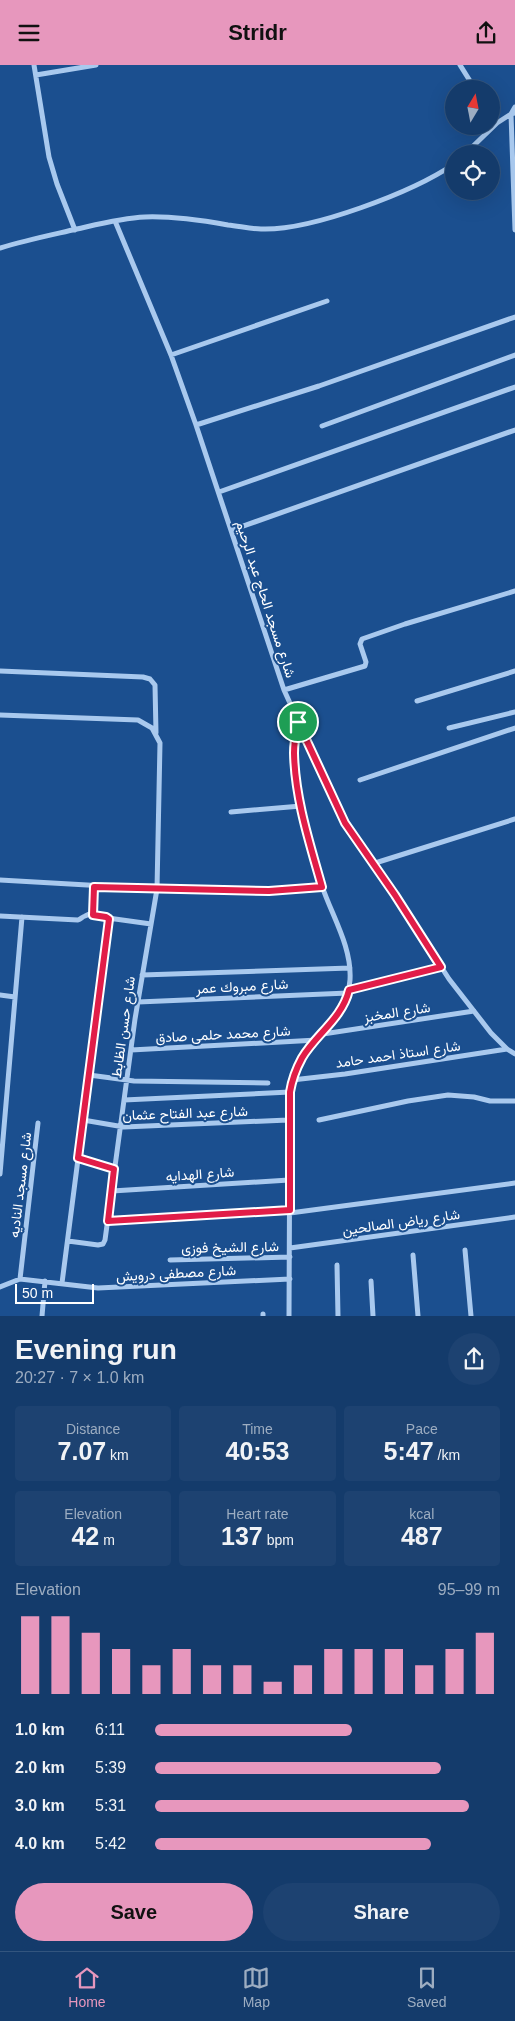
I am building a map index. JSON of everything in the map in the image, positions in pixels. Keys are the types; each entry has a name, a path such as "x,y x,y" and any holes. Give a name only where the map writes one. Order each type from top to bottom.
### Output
{"street":[{"path":"34,65 49,157 56,184 75,230"},
{"path":"36,75 96,65"},
{"path":"460,65 469,80"},
{"path":"515,107 513,113 515,230"},
{"path":"500,121 513,113"},
{"path":"474,145 485,135"},
{"path":"0,248 115,221 144,217 169,217 261,229 289,227 330,218 384,198 445,169"},
{"name":"شارع مسجد الحاج عبد الرحيم","path":"115,221 171,355 232,530 284,690 345,823 395,895 441,967 491,1033 507,1049 515,1054"},
{"path":"171,355 327,301"},
{"path":"196,425 319,386 515,317"},
{"path":"322,427 515,355"},
{"path":"219,492 515,387"},
{"path":"232,530 515,430"},
{"path":"284,690 365,666 366,662 360,644 362,639 515,591"},
{"name":"شارع حسن الظابط","path":"0,671 143,677 150,679 155,685 156,734 160,743 157,889 138,1002 108,1221 103,1244 68,1241"},
{"path":"417,701 515,671"},
{"path":"449,728 515,712"},
{"path":"0,715 138,721 146,723 156,734"},
{"path":"290,1316 288,1120 292,1080 303,1057 340,1009 348,991 350,968 339,930 322,887 301,806 294,752 298,722"},
{"path":"360,780 515,728"},
{"path":"231,812 301,806"},
{"path":"372,863 515,819"},
{"path":"0,880 94,887 157,889 269,891 322,887"},
{"path":"93,915 94,887"},
{"path":"0,916 78,920 88,914 150,925"},
{"path":"0,1174 22,917"},
{"path":"62,1283 108,918"},
{"name":"شارع مبروك عمر","path":"138,1002 348,991 441,967"},
{"path":"142,975 350,968"},
{"path":"0,995 15,997"},
{"name":"شارع المخبز","path":"322,1034 474,1011"},
{"name":"شارع محمد حلمى صادق","path":"131,1050 317,1039"},
{"name":"شارع استاذ احمد حامد","path":"292,1080 345,1074 507,1049"},
{"path":"89,1075 134,1081 268,1083"},
{"path":"124,1100 290,1092"},
{"path":"319,1120 408,1101 448,1095 474,1097 490,1101 515,1101"},
{"name":"شارع عبد الفتاح عثمان","path":"83,1120 120,1127 288,1120"},
{"name":"شارع مسجد الناديه","path":"20,1279 38,1123"},
{"path":"78,1158 114,1169"},
{"name":"شارع الهدايه","path":"112,1191 289,1180"},
{"path":"108,1221 290,1211 515,1183"},
{"name":"شارع رياض الصالحين","path":"290,1248 515,1217"},
{"path":"465,1250 471,1316"},
{"path":"413,1255 418,1316"},
{"name":"شارع الشيخ فوزى","path":"170,1260 290,1257"},
{"path":"337,1265 338,1316"},
{"path":"0,1287 20,1279"},
{"name":"شارع مصطفى درويش","path":"20,1279 98,1288 290,1279"},
{"path":"42,1316 45,1281"},
{"path":"371,1281 373,1316"}],"route":[{"path":"298,722 345,823 395,895 441,967 349,990 330,1025 303,1057 292,1080 290,1092 288,1120 290,1210 108,1221 114,1169 78,1158 109,919 93,915 94,887 269,891 322,887 298,793 294,752 298,722"}]}
